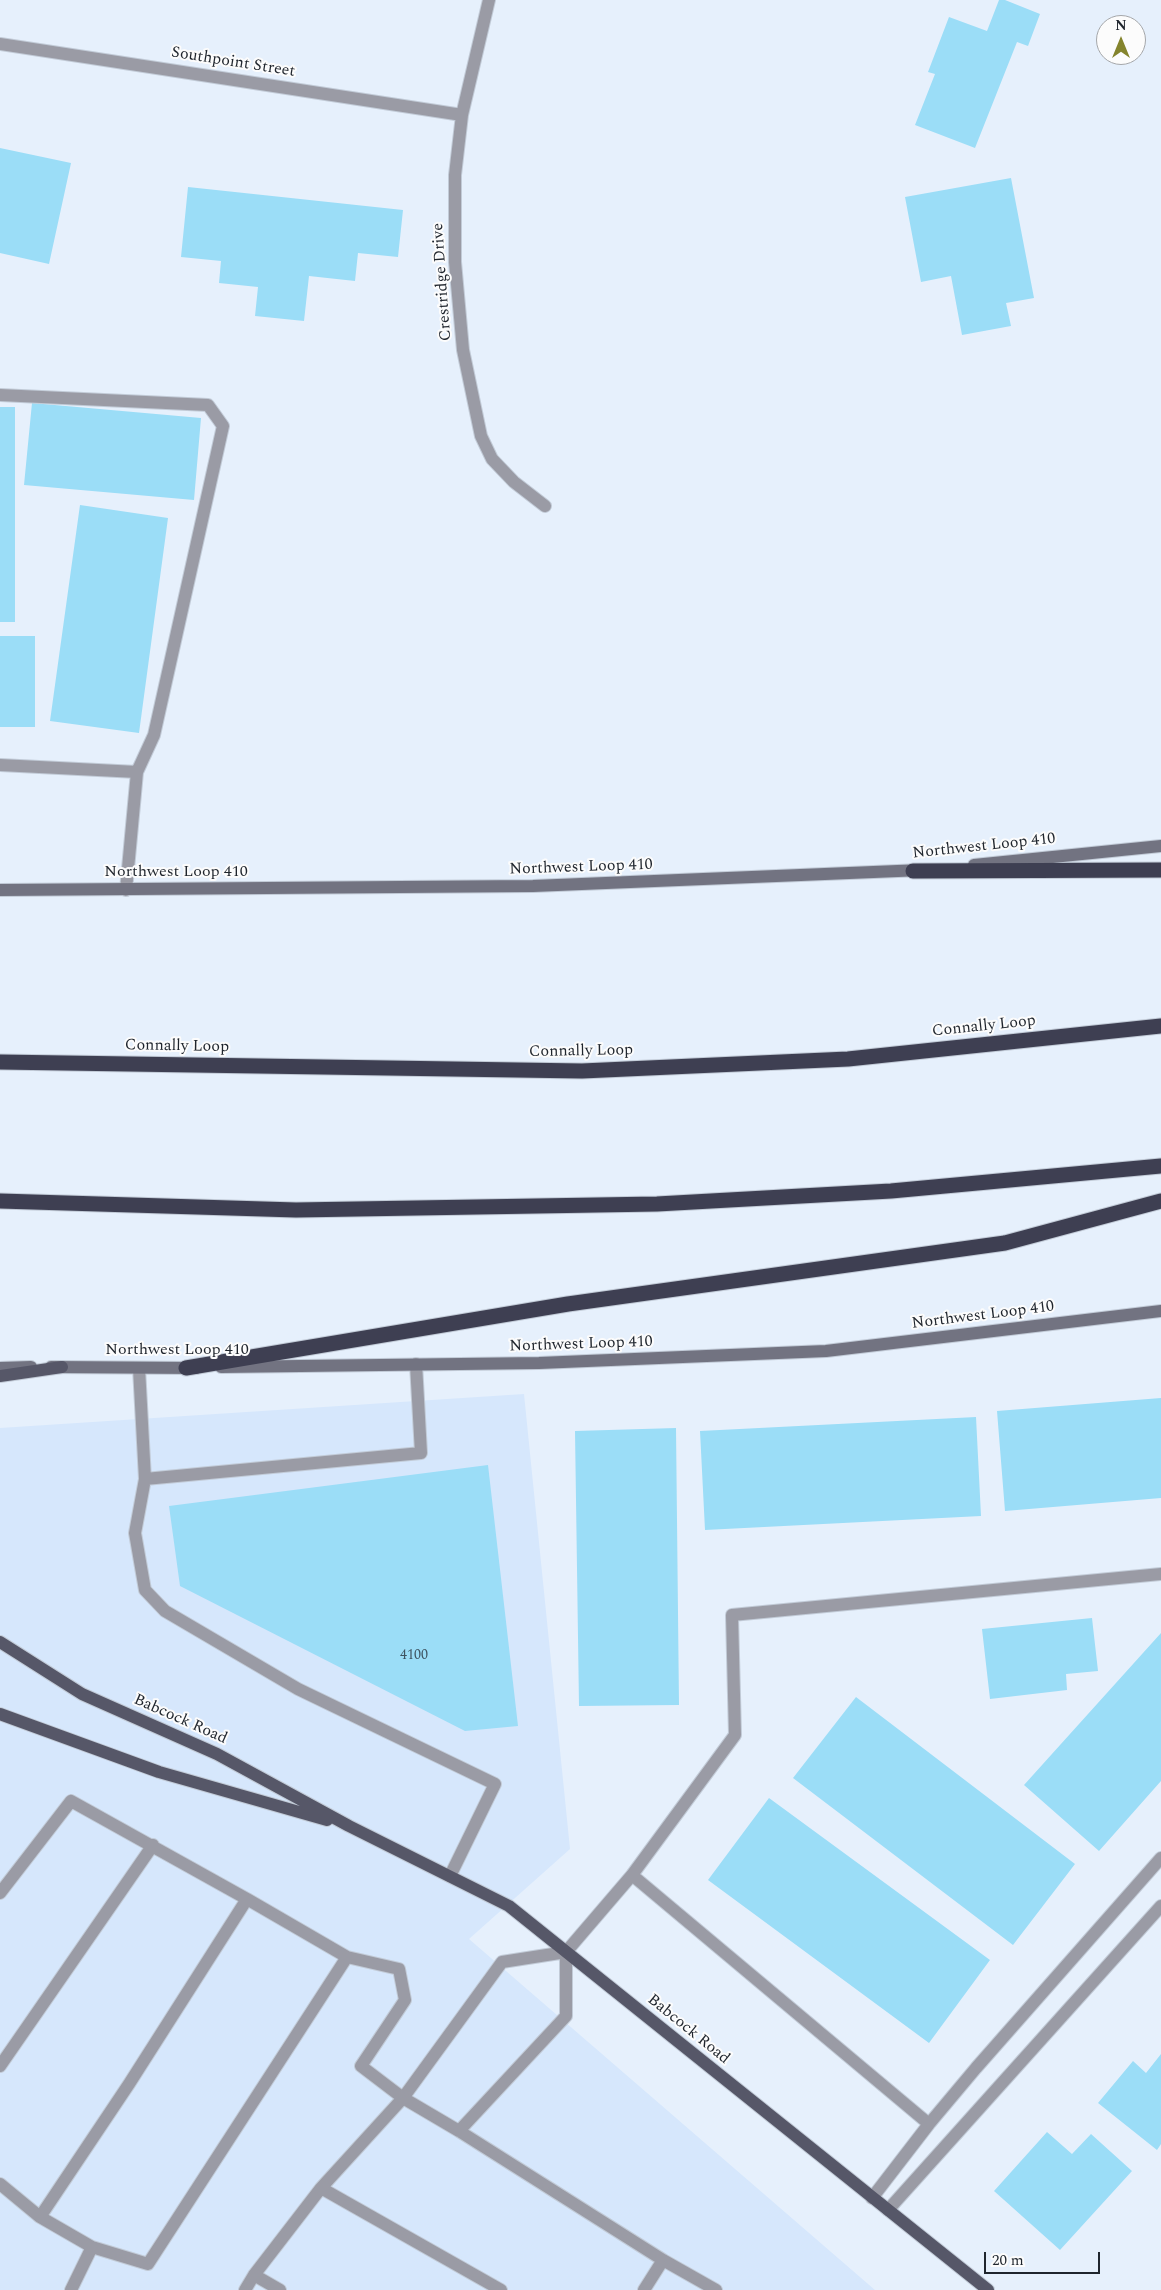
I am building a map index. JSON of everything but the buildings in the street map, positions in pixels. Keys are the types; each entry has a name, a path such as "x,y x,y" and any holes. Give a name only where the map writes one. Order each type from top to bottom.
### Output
{"highway":[{"path":"913,871 1161,870"},
{"name":"Connally Loop","path":"0,1062 582,1071 848,1059 1161,1026"},
{"path":"0,1201 296,1210 657,1204 891,1191 1161,1166"},
{"path":"186,1368 568,1304 1004,1242 1161,1201"}],"main road":[{"name":"Northwest Loop 410","path":"0,890 532,886 913,871 1161,846"},
{"name":"Northwest Loop 410","path":"0,1368 186,1368 539,1363 826,1351 1161,1311"},
{"path":"0,1376 62,1367"},
{"name":"Babcock Road","path":"0,1642 82,1694 217,1754 349,1826 509,1906 988,2290"},
{"name":"Babcock Road","path":"0,1714 159,1772 349,1826"}],"street":[{"name":"Crestridge Drive","path":"489,0 462,115 455,175 454,262 464,350 482,436 492,459 514,482 545,506"},
{"name":"Southpoint Street","path":"0,44 462,115"},
{"path":"0,395 208,405 223,426 154,735 137,772 126,890"},
{"path":"0,765 137,772"},
{"path":"145,1479 421,1453 416,1364"},
{"path":"139,1368 145,1479 135,1533 145,1590 165,1611 298,1689 495,1784 450,1876"},
{"path":"245,2290 254,2275 321,2188 403,2098 502,1962 566,1952 632,1875 735,1735 732,1615 1161,1574"},
{"path":"0,1893 71,1801 152,1845 347,1957 399,1969 404,2000 361,2066 403,2098 459,2131 663,2260 716,2290"},
{"path":"0,2066 152,1845"},
{"path":"872,2198 929,2124 1161,1858"},
{"path":"632,1875 929,2124"},
{"path":"40,2217 129,2084 247,1899"},
{"path":"888,2210 1161,1906"},
{"path":"459,2131 566,2016 566,1952"},
{"path":"0,2184 40,2217 92,2247 148,2264 347,1957"},
{"path":"321,2188 501,2290"},
{"path":"71,2290 92,2247"},
{"path":"644,2290 663,2260"},
{"path":"254,2275 280,2290"}],"shaded area":[{"path":"524,1394 570,1849 469,1939 875,2290 0,2290 0,1428"}]}
